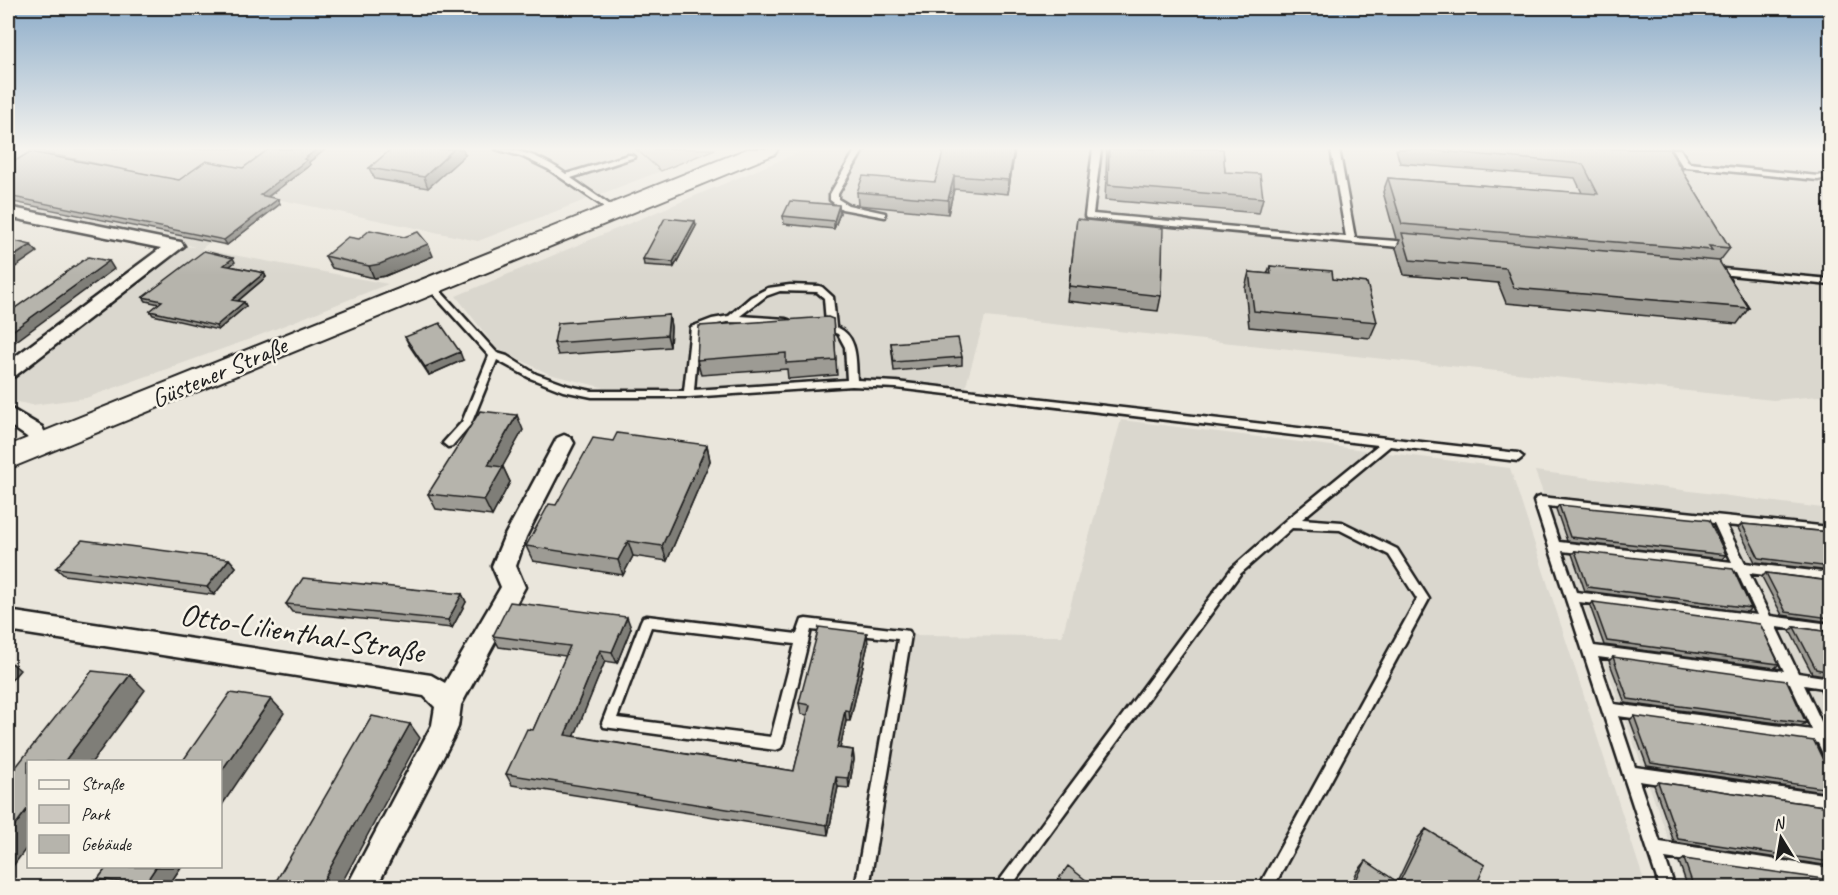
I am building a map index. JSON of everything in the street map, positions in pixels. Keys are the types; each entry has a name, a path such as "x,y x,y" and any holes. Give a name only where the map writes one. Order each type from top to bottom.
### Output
{"main road":[{"name":"Güstener Straße","path":"8,458 664,191"}],"street":[{"path":"8,212 175,246 8,371"},
{"path":"8,414 35,432 40,445"},
{"path":"360,888 445,727 448,703 513,587 504,566 515,537 564,443"},
{"name":"Otto-Lilienthal-Straße","path":"8,621 431,686 448,703"}],"lane":[{"path":"585,191 614,211"},
{"path":"836,191 834,200 845,207 882,215"},
{"path":"1092,191 1089,216 1421,246"},
{"path":"1342,191 1351,240"},
{"path":"1702,270 1830,282"},
{"path":"430,285 494,356 504,358 533,376 567,389 592,394 689,394 852,383 896,385 1518,457"},
{"path":"732,318 755,297 773,287 819,289 828,297 831,328"},
{"path":"689,394 694,329 708,321 732,318 791,323"},
{"path":"815,325 841,332 850,347 852,383"},
{"path":"448,443 466,424 494,356"},
{"path":"1001,888 1236,570 1388,442"},
{"path":"1668,888 1540,501 1830,531"},
{"path":"1718,520 1827,738 1830,754"},
{"path":"1265,888 1423,599 1393,552 1342,526 1290,523"},
{"path":"1555,546 1830,578"},
{"path":"1571,596 1830,629"},
{"path":"801,640 647,621 609,723 776,744 806,624 905,635 862,888"},
{"path":"1590,651 1830,683"},
{"path":"1609,709 1827,738"},
{"path":"1630,773 1830,802"},
{"path":"1656,849 1830,875"}],"shaded area":[{"path":"8,191 609,191 478,241 267,197 201,249 388,284 250,339 86,398 32,405 8,400 8,378 182,246 195,247 8,208"},
{"path":"707,191 1830,191 1830,395 1773,400 985,317 965,389 891,380 842,379 668,390 605,388 549,374 496,348 456,296"},
{"path":"1121,420 1510,468 1646,887 862,888 905,635 1062,636"},
{"path":"1535,471 1830,509 1830,887 1686,887"}],"building":[{"path":"8,191 266,191 260,195 278,199 224,240 8,196"},
{"path":"857,191 950,191 948,200"},
{"path":"1177,191 1262,191 1263,198"},
{"path":"1392,191 1556,191 1598,194 1596,191 1695,191 1730,248 1709,246 1712,250 1402,224"},
{"path":"790,201 839,205 834,221 783,216"},
{"path":"665,218 695,221 673,262 643,259"},
{"path":"1077,219 1163,228 1161,296 1069,286"},
{"path":"370,230 404,237 418,232 428,244 380,264 369,266 325,256 348,237 359,239"},
{"path":"1402,233 1719,261 1749,308 1514,288 1506,268 1410,260"},
{"path":"11,240 31,245 8,260 8,242"},
{"path":"204,251 233,258 224,265 264,273 232,300 244,302 216,326 150,311 162,301 143,297"},
{"path":"88,257 109,261 8,334 8,313"},
{"path":"1270,266 1332,271 1333,279 1367,283 1377,322 1254,311 1249,272 1271,274"},
{"path":"669,315 667,335 554,343 558,323"},
{"path":"828,317 833,319 836,360 786,363 786,353 697,360 699,326"},
{"path":"440,323 460,352 425,367 405,337"},
{"path":"958,338 962,357 894,362 891,343"},
{"path":"480,411 517,415 488,465 503,467 484,500 428,494"},
{"path":"617,433 707,445 662,546 628,541 618,560 526,546 549,504 556,505 593,438 613,441"},
{"path":"1559,505 1709,520 1726,555 1570,537"},
{"path":"1742,524 1830,532 1830,567 1759,558"},
{"path":"82,540 229,559 207,587 56,568"},
{"path":"1575,551 1733,569 1751,608 1588,587"},
{"path":"1766,573 1830,581 1830,618 1786,612"},
{"path":"303,578 462,594 448,620 286,604"},
{"path":"510,602 627,617 612,652 600,650 565,735 794,771 810,705 799,703 819,627 867,633 849,711 845,710 837,748 853,750 848,778 836,777 827,825 506,774 527,729 533,730 570,646 493,636"},
{"path":"1593,602 1760,624 1779,664 1607,641"},
{"path":"1794,627 1830,632 1830,672 1816,669"},
{"path":"1613,657 1787,681 1806,723 1628,699"},
{"path":"92,671 130,675 66,760 27,760 27,809 8,835 8,777"},
{"path":"1825,686 1830,687 1830,698"},
{"path":"230,693 271,699 222,770 222,760 183,760"},
{"path":"372,716 410,724 319,888 272,888"},
{"path":"1634,716 1814,741 1830,775 1830,789 1651,763"},
{"path":"1658,782 1830,807 1830,862 1678,839"},
{"path":"1426,829 1485,865 1475,888 1352,887 1366,861 1399,883"},
{"path":"1684,859 1830,880 1830,888 1694,888"},
{"path":"1068,866 1096,888 1052,888"},
{"path":"106,868 155,868 144,885 98,879"}]}
